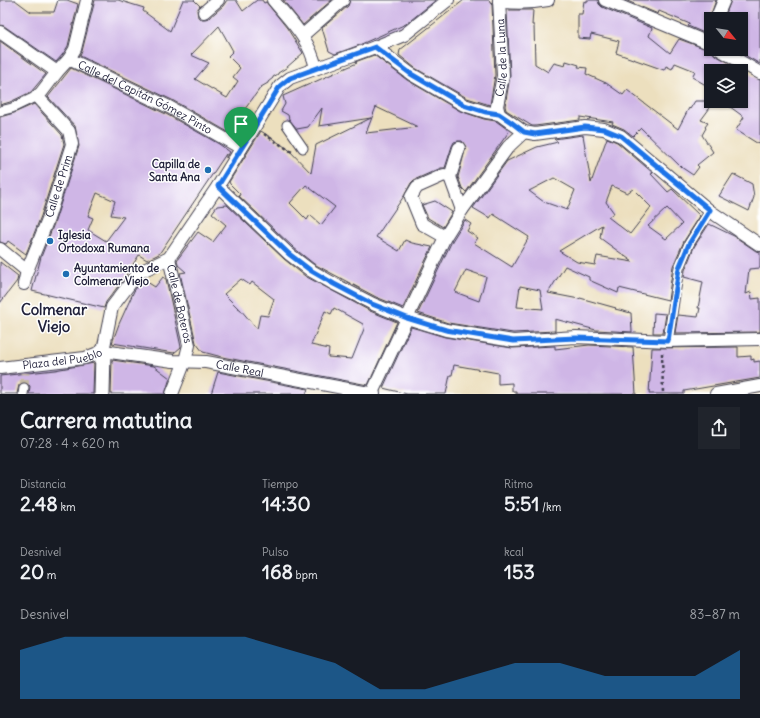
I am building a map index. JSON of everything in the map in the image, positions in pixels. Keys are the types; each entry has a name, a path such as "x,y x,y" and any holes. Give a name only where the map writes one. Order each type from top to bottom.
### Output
{"street":[{"path":"0,111 12,108 41,93 69,59 75,49 87,0"},
{"path":"204,12 218,0"},
{"path":"273,0 303,35 312,54 316,68"},
{"path":"303,35 343,0"},
{"path":"169,258 218,186 280,86 290,78 404,35 448,0"},
{"path":"499,0 512,3 532,3 548,0"},
{"name":"Calle de la Luna","path":"499,0 503,76 497,106 499,114"},
{"path":"605,0 704,41"},
{"path":"719,12 724,0"},
{"path":"0,32 57,72"},
{"path":"375,47 411,74 464,105 486,112 499,114 529,133"},
{"path":"731,56 760,73"},
{"name":"Calle del Capitán Gómez Pinto","path":"69,59 170,107 241,148"},
{"name":"Calle de Prim","path":"24,284 48,219 72,144 68,131 37,96"},
{"path":"286,125 303,148"},
{"path":"373,394 445,237 462,210 508,147 529,133 585,127 604,129 621,136 710,210 760,245"},
{"path":"459,148 450,177 462,210"},
{"path":"445,237 422,224 411,197 417,187 444,175 450,177"},
{"path":"218,186 289,254 310,270 372,304 407,318 446,330 513,341 576,338 665,341 760,339"},
{"path":"665,341 679,268 689,244 710,210"},
{"path":"0,249 28,271"},
{"name":"Plaza del Pueblo","path":"0,368 84,358 103,352 112,308 138,273 169,258"},
{"name":"Calle de Boteros","path":"169,258 189,345 185,361 172,394"},
{"path":"102,394 103,352"},
{"name":"Calle Real","path":"103,352 173,362 206,362 373,394"},
{"path":"716,394 760,386"}],"path":[{"path":"253,128 293,153 303,148"},
{"path":"663,394 665,341"}],"building":[{"path":"0,0 15,0 31,12 54,12 58,0 67,0 78,4 68,46 56,62 4,26 0,25"},
{"path":"95,0 118,0 144,8 143,11 170,31 183,0 194,0 200,6 197,10 198,17 205,19 209,18 223,6 227,0 236,0 243,11 257,0 262,0 264,3 266,2 287,28 303,53 273,77 268,83 261,87 228,132 172,100 80,56","holes":["219,26 233,51 228,56 240,68 233,77 238,81 227,98 195,79 209,63 191,55"]},
{"path":"283,0 332,0 303,25"},
{"path":"350,0 436,0 406,24 335,54 329,51 322,28 348,6"},
{"path":"464,0 489,0 492,4 495,75 490,105 467,98 415,68 399,55 400,50"},
{"path":"587,0 598,0 602,7 652,28 649,36 670,53 679,39 704,48 704,56 717,56 731,64 704,64 704,84 692,77 695,71 675,63 672,69 666,66 664,70 616,53 619,41 591,34 590,39 578,38 578,14 582,14 584,1 587,2"},
{"path":"625,0 716,0 712,12 704,12 704,33 688,26 690,24 659,11 658,14"},
{"path":"731,0 760,0 760,64 746,56 748,56 748,12 727,12"},
{"path":"509,10 533,10 532,25 534,25 535,64 548,72 554,63 565,66 566,61 579,65 578,67 587,68 586,74 606,83 623,95 627,90 678,129 689,108 690,109 695,101 704,101 704,108 710,108 701,120 708,123 702,135 713,152 697,165 699,167 693,175 681,167 641,128 633,136 624,129 612,124 613,122 580,117 580,120 532,126 506,110 505,106 510,76 507,12"},
{"path":"0,41 46,74 31,92 0,105"},
{"path":"374,55 407,80 460,111 484,119 496,121 507,129 508,133 466,192 462,188 458,177 466,147 462,141 454,142 445,168 441,168 414,180 411,183 376,237 399,251 405,240 432,247 403,308 376,297 314,264 294,248 239,196 240,194 229,182 261,131 288,149 311,173 316,145 371,118 319,126 322,108 308,127 297,129 289,119 288,115 281,111 285,104 283,96 357,63 355,62","holes":["376,107 418,127 366,133","306,185 335,207 321,225 310,215 307,220 290,203"]},
{"path":"71,68 166,114 219,144 230,152 226,158 226,154 159,254 147,260 139,255 123,280 106,302 104,308 32,291 41,257 55,221 79,146 75,126 48,97","holes":["97,193 115,201 111,215 124,217 106,241 88,230 93,218 88,216"]},
{"path":"748,73 760,80 760,145 736,130 744,117 732,108 748,108"},
{"path":"34,104 62,135 64,144 41,216 26,254 8,241 6,244 0,242 0,117 14,113"},
{"path":"583,135 591,183 607,138 617,142 653,173 651,174 668,192 672,189 700,216 684,241 673,266 668,300 619,288 618,293 589,280 589,277 565,266 548,293 580,298 631,313 632,332 596,330 555,319 555,331 513,333 448,323 418,313 452,241 465,220 471,224 467,231 478,238 474,243 512,267 529,237 493,214 490,218 473,208 507,161 537,147 558,142 554,139","holes":["554,178 575,190 567,210 544,202 529,191","612,186 627,193 633,189 651,207 630,234 608,217 614,213 606,202","667,208 682,224 666,239 648,226","602,225 600,238 633,262 597,256 595,265 577,262 559,251","466,270 486,277 479,301 455,292","520,286 540,290 543,309 517,307"]},
{"path":"733,174 752,184 754,197 749,211 719,196"},
{"path":"435,201 452,212 443,227 428,218 422,205"},
{"path":"227,205 284,259 305,276 370,311 397,322 368,385 203,352 196,343 180,273 186,272 178,265 177,260 198,232 213,242 226,225 212,213 217,206","holes":["241,279 250,285 252,282 274,299 268,316 260,315 257,329 240,309 224,294","334,308 363,324 364,329 352,359 328,357 329,349 311,345 325,311 331,314"]},
{"path":"709,224 734,236 756,251 760,252 760,268 749,269 746,294 751,292 752,299 760,298 760,332 675,333 678,315 698,317 700,308 698,308 703,282 684,277 685,270 694,247"},
{"path":"0,262 18,276 17,281 0,303"},
{"path":"163,277 166,279 181,347 174,353 112,343 134,291 142,280 155,287"},
{"path":"654,313 666,314 663,333 653,333"},
{"path":"411,327 445,337 512,348 555,346 555,349 589,345 633,347 636,394 516,394 516,391 512,391 512,383 498,384 498,373 454,365 446,394 407,394 383,388"},
{"path":"738,347 738,357 751,356 751,360 754,359 754,362 760,361 760,378 684,391 684,394 649,394 652,348"},
{"path":"112,360 154,366 170,378 165,394 111,394"},
{"path":"94,363 93,394 29,394 30,386 25,382 19,385 17,394 0,394 0,376 55,370"},
{"path":"218,372 308,389 306,394 211,394"}],"tunnel":[{"path":"24,388 25,373"}],"place":[{"name":"Capilla de Santa Ana","path":"208,170"},
{"name":"Iglesia Ortodoxa Rumana","path":"50,241"},
{"name":"Ayuntamiento de Colmenar Viejo","path":"66,274"}],"district":[{"name":"Colmenar Viejo","path":"54,318"}],"route":[{"path":"375,47 411,74 464,105 486,112 499,114 524,132 535,134 585,127 604,129 621,136 710,210 689,244 679,268 668,341 576,338 513,341 446,330 407,318 372,304 310,270 289,254 218,186 241,148 272,97 280,86 290,78 375,47"}]}
